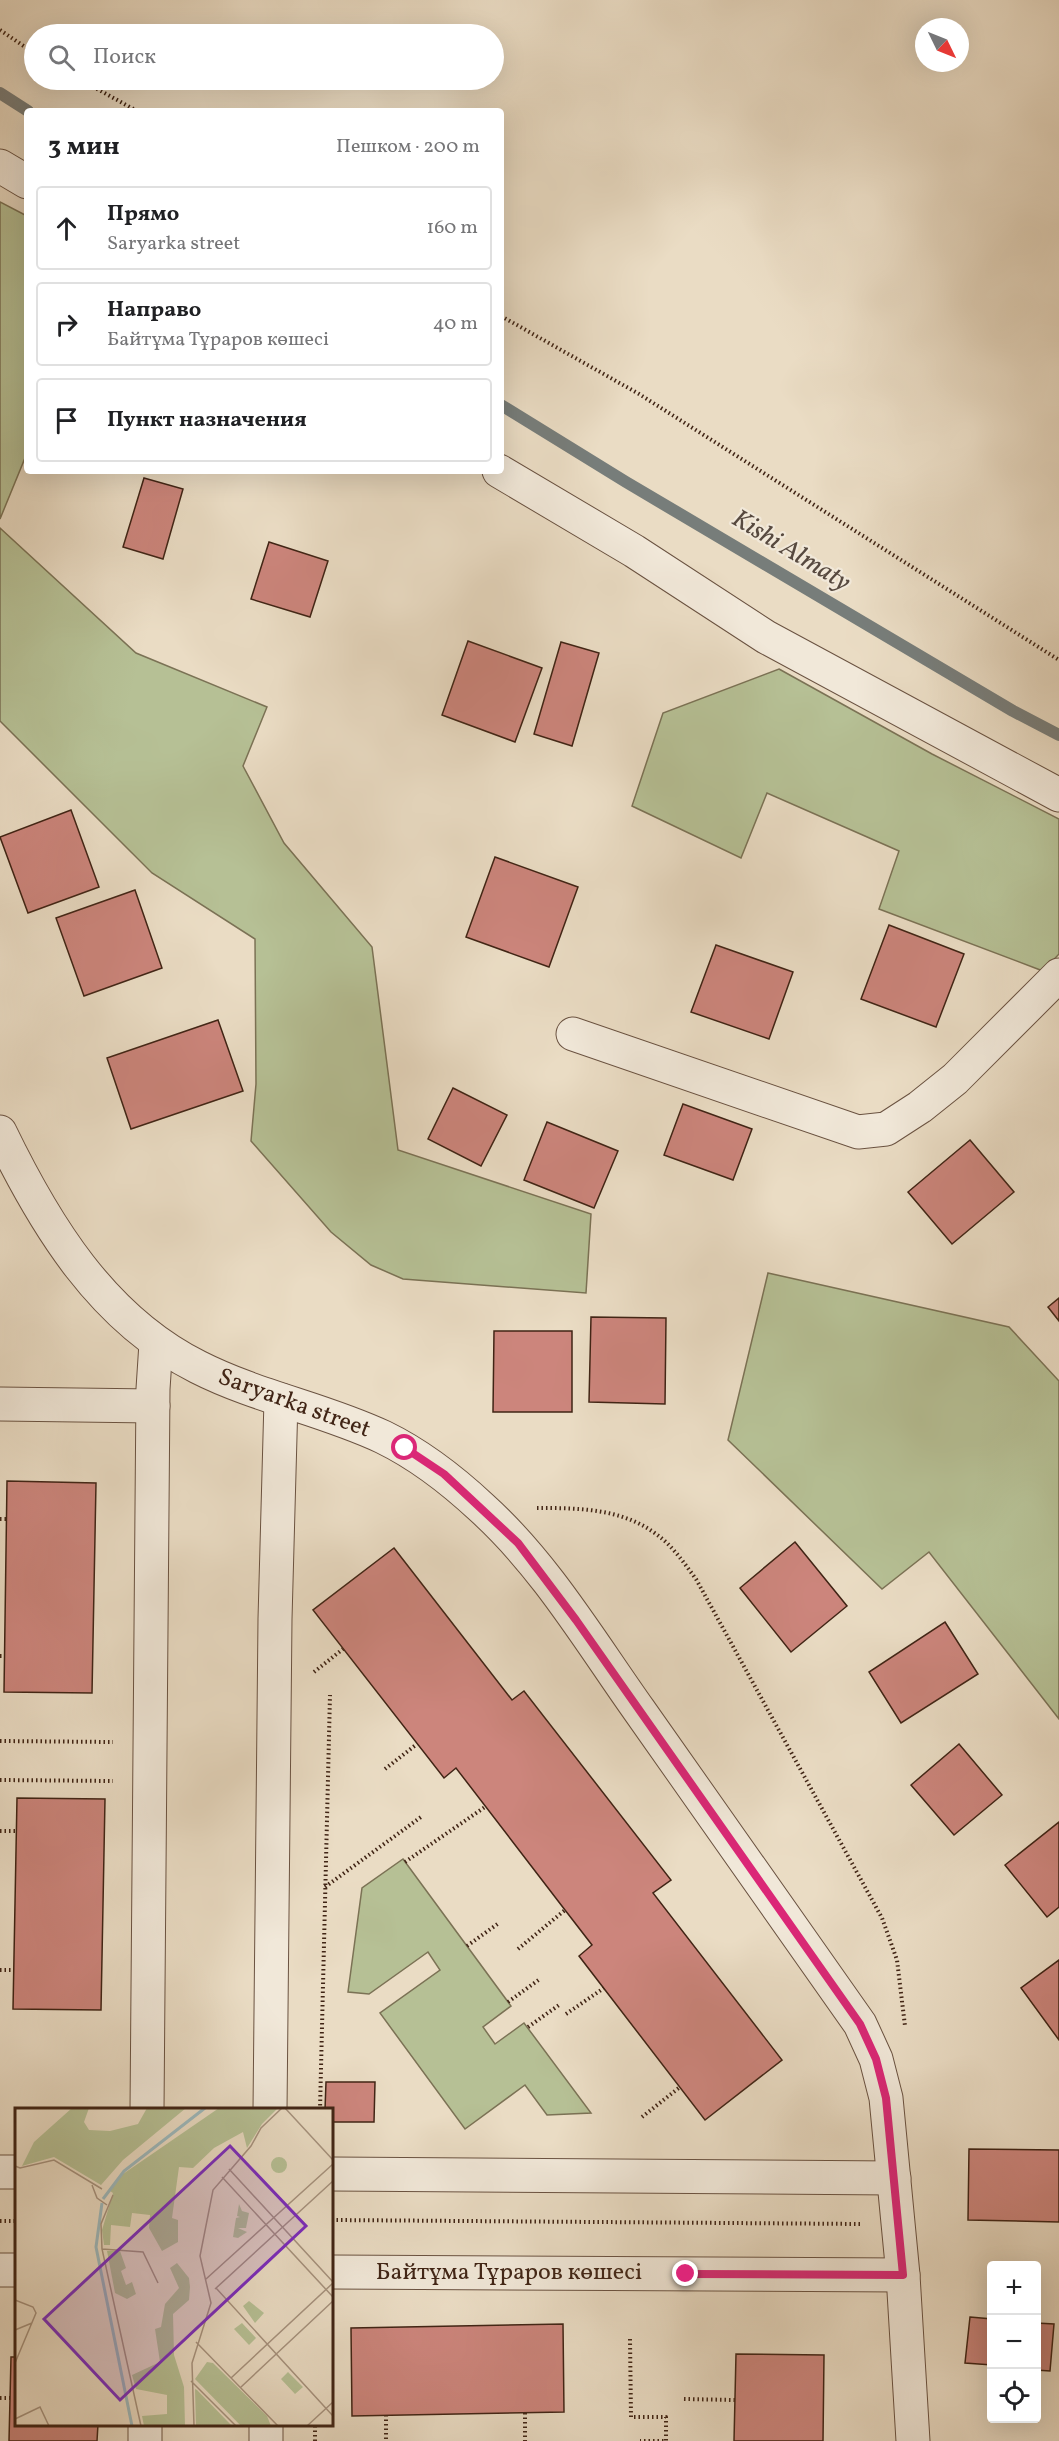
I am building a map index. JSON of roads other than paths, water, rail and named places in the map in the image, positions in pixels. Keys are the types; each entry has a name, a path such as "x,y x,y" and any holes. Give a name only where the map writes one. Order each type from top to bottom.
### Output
{"street":[{"path":"0,166 24,180"},
{"path":"504,474 634,550 766,637 1059,795"},
{"path":"573,1034 858,1132 875,1132 886,1129 920,1107 955,1079 1059,975"},
{"name":"Saryarka street","path":"0,1132 26,1185 52,1229 81,1269 135,1325 156,1343 197,1367 241,1386 380,1436 405,1448 444,1474 518,1543 576,1620 860,2024 876,2059 886,2098 903,2275 913,2441"},
{"path":"147,2108 153,1406 156,1343"},
{"path":"270,2108 275,1619 282,1400"},
{"path":"0,1404 153,1406"},
{"path":"333,2174 894,2178"},
{"name":"Байтұма Тұраров көшесі","path":"333,2272 903,2275"}],"waterway":[{"name":"Kіshі Almaty","path":"0,93 24,108"},
{"name":"Kіshі Almaty","path":"504,407 626,482 1013,711 1059,735"}]}
